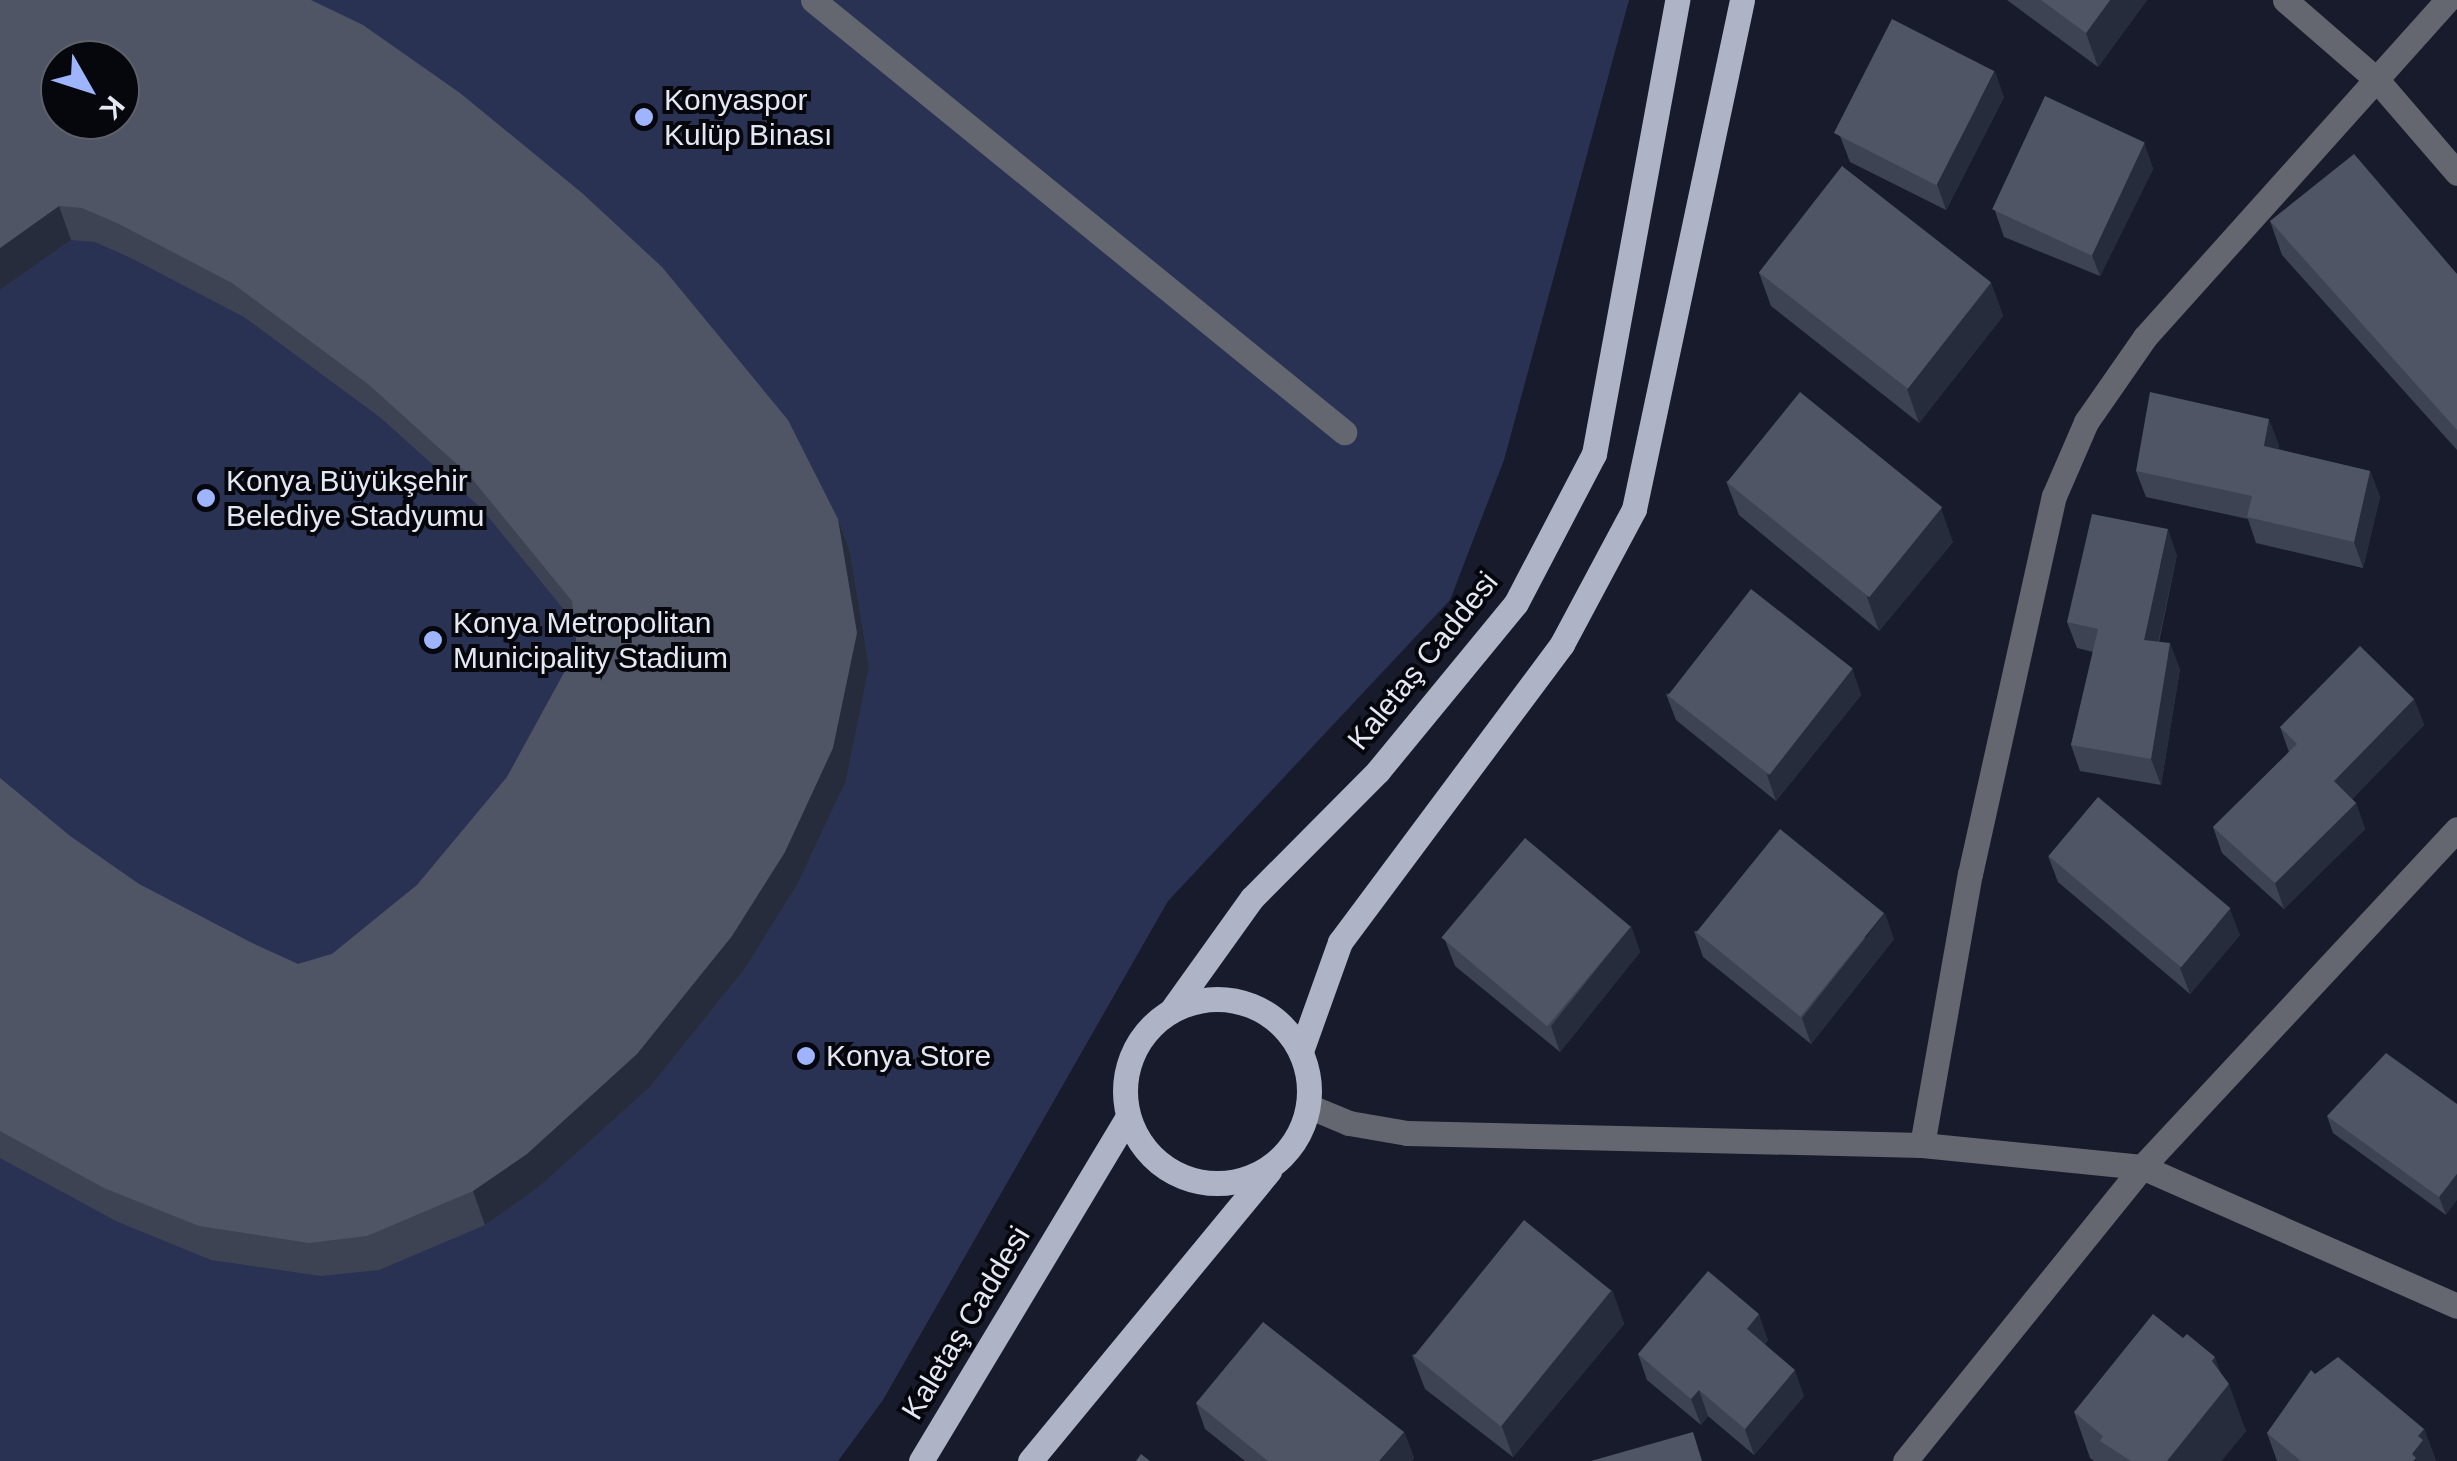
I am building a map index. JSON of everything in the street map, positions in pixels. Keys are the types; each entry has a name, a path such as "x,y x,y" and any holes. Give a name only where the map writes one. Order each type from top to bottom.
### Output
{"main road":[{"name":"Kaletaş Caddesi","path":"1171,1011 1252,898 1378,771 1516,603 1594,454 1677,0"},
{"path":"1301,1052 1340,942 1562,644 1634,510 1742,0"},
{"path":"1030,1461 1293,1145 1308,1106 1301,1052 1284,1026 1244,1004 1199,1000 1171,1011 1147,1030 1132,1057 1124,1086 1128,1116 1152,1155 1189,1179 1249,1178 1276,1163"},
{"name":"Kaletaş Caddesi","path":"922,1461 1128,1116"}],"street":[{"path":"812,0 1344,432"},
{"path":"2284,0 2376,79 2457,173"},
{"path":"1922,1145 1970,874 2054,496 2086,422 2145,337 2447,0"},
{"path":"1906,1461 2142,1167 2457,829"},
{"path":"1308,1106 1349,1124 1407,1133 1922,1145 2142,1167 2457,1306"}],"shaded area":[{"path":"0,0 1629,0 1504,460 1450,600 1168,901 883,1400 838,1461 0,1461"}],"building":[{"name":"Konya Metropolitan Municipality Stadium","path":"0,0 311,0 363,25 460,93 582,193 662,267 788,420 838,519 857,633 833,748 785,852 732,936 637,1054 527,1154 473,1191 367,1236 309,1243 199,1226 104,1188 0,1131 0,778 70,836 139,884 298,964 332,954 417,885 507,777 577,649 572,601 469,475 368,384 232,283 119,224 82,208 59,206 0,248"},
{"path":"2041,0 2110,0 2086,33"},
{"path":"1892,19 1994,71 1936,185 1834,133"},
{"path":"2045,96 2145,142 2092,256 1992,209"},
{"path":"2354,154 2457,274 2457,430 2270,221"},
{"path":"1842,166 1991,282 1908,389 1759,272"},
{"path":"1800,392 1942,507 1869,597 1727,482"},
{"path":"2150,392 2269,419 2264,446 2370,471 2354,542 2247,517 2252,496 2136,471"},
{"path":"2092,514 2168,529 2144,640 2170,643 2151,759 2071,745 2098,629 2067,622"},
{"path":"1751,589 1853,668 1770,775 1668,695"},
{"path":"2360,646 2414,699 2334,781 2356,803 2275,883 2213,827 2297,744 2280,727"},
{"path":"2098,797 2231,908 2181,967 2049,856"},
{"path":"1780,829 1884,913 1800,1017 1696,932"},
{"path":"1525,838 1631,927 1547,1026 1441,938"},
{"path":"2386,1053 2457,1104 2457,1174 2439,1197 2327,1116"},
{"path":"1524,1220 1611,1290 1501,1426 1414,1356"},
{"path":"1708,1271 1759,1314 1747,1329 1795,1370 1745,1429 1699,1390 1691,1399 1638,1354"},
{"path":"2153,1314 2215,1357 2212,1361 2229,1384 2167,1461 2131,1461 2100,1441 2103,1436 2074,1412"},
{"path":"1263,1322 1404,1432 1379,1461 1268,1461 1196,1403"},
{"path":"2338,1357 2424,1429 2418,1436 2423,1440 2412,1454 2416,1458 2413,1461 2301,1461 2267,1433 2311,1370 2315,1374"},
{"path":"1693,1432 1702,1461 1591,1461"}],"place":[{"name":"Konyaspor Kulüp Binası","path":"644,117"},
{"name":"Konya Büyükşehir Belediye Stadyumu","path":"206,498"},
{"name":"Konya Metropolitan Municipality Stadium","path":"433,640"},
{"name":"Konya Store","path":"806,1056"}]}
